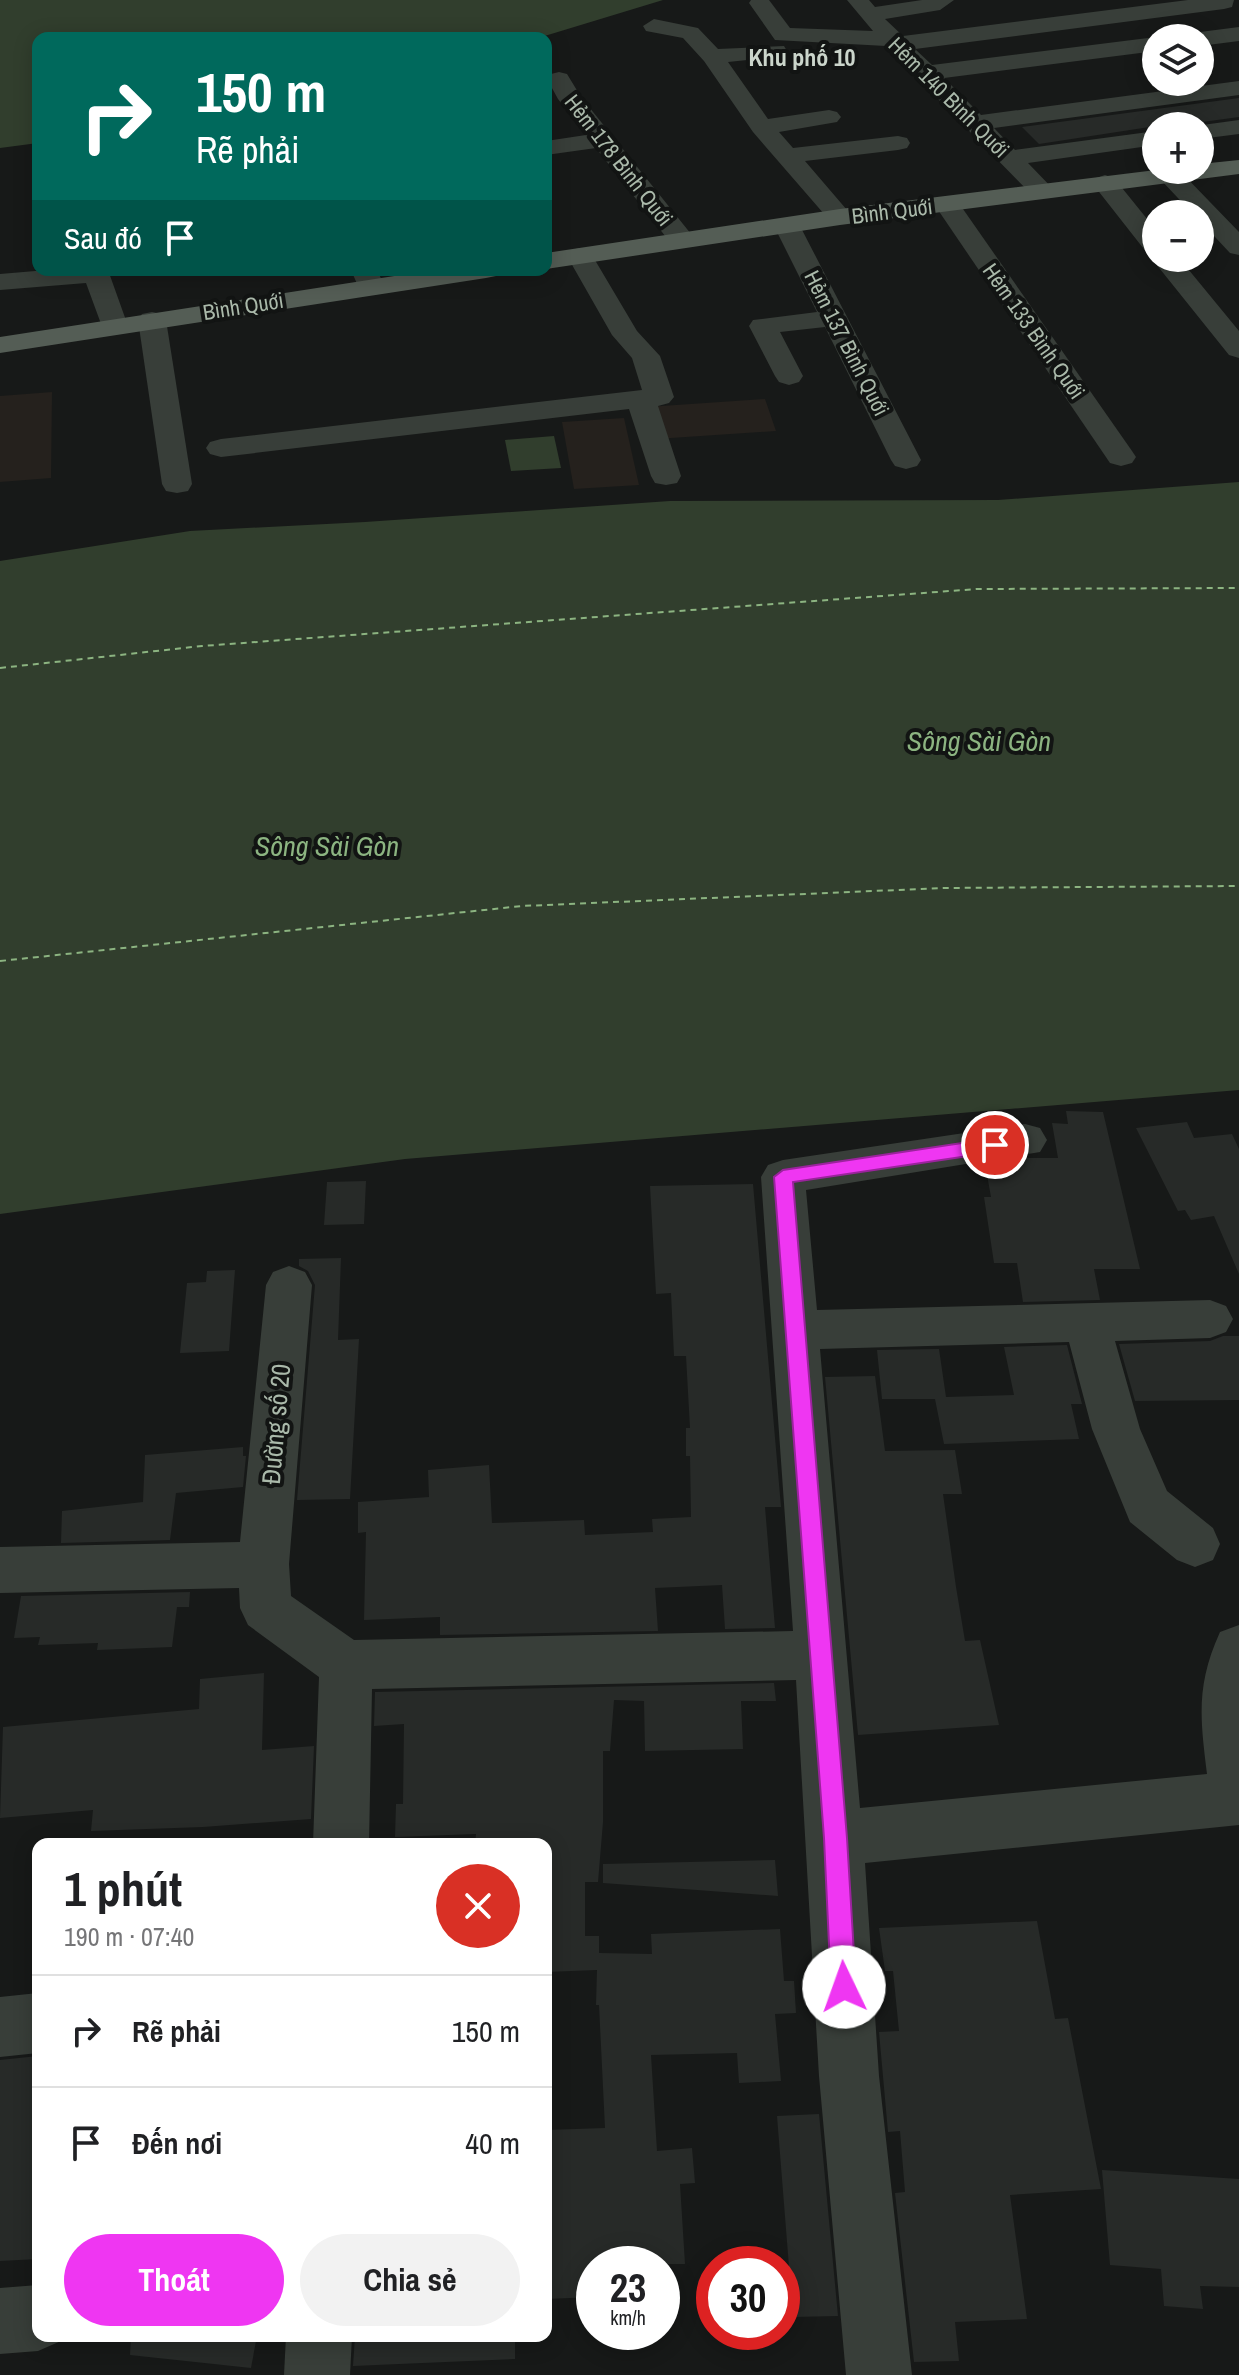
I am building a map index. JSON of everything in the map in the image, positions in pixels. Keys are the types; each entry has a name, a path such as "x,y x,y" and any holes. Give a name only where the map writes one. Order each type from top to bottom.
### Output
{"main road":[{"name":"Bình Quới","path":"1214,170 1239,167"},
{"name":"Bình Quới","path":"552,260 840,217 1142,178"},
{"name":"Bình Quới","path":"0,345 152,320 367,278 397,276"}],"street":[{"path":"863,7 932,5 943,0"},
{"path":"760,3 783,35 895,42 1228,5"},
{"name":"Hẻm 140 Bình Quới","path":"863,7 1043,192"},
{"path":"654,26 690,33 712,56 762,127 840,217"},
{"path":"1214,37 1239,34"},
{"path":"926,73 1142,46"},
{"path":"712,56 776,51"},
{"path":"975,123 1239,88"},
{"name":"Hẻm 178 Bình Quới","path":"558,93 603,140 682,240"},
{"path":"762,127 842,130 898,143"},
{"path":"1214,130 1239,127"},
{"path":"787,156 842,130"},
{"path":"552,147 603,140"},
{"path":"1010,158 1142,140"},
{"path":"1105,183 1142,229"},
{"path":"1179,184 1239,247"},
{"name":"Hẻm 133 Bình Quới","path":"947,204 1121,457"},
{"name":"Hẻm 137 Bình Quới","path":"787,226 906,460"},
{"path":"221,448 659,397 646,356 626,335 580,256"},
{"path":"1176,272 1239,349"},
{"path":"0,282 58,276"},
{"path":"97,276 114,326"},
{"path":"789,376 763,326 834,318"},
{"path":"152,320 177,484"},
{"path":"641,400 666,476"},
{"path":"879,2375 849,2076 835,1838 783,1177 1025,1140"},
{"name":"Đường số 20","path":"289,1285 263,1564 266,1608 346,1665"},
{"path":"794,1330 1210,1319"},
{"path":"1087,1323 1116,1429 1148,1506 1195,1544"},
{"path":"0,1570 263,1564"},
{"path":"835,1838 1238,1799 1226,1707 1239,1649"},
{"path":"341,1838 346,1665 819,1655"},
{"path":"0,2027 32,2024"},
{"path":"0,2321 32,2318"},
{"path":"317,2375 319,2342"}],"shaded area":[{"path":"52,392 51,478 0,482 0,396"},
{"path":"765,399 776,431 656,439 647,407"},
{"path":"624,418 639,485 574,489 562,422"}],"water":[{"path":"0,0 663,0 552,34 32,32 32,144 0,148"},
{"path":"554,436 561,468 511,471 505,440"},
{"name":"Sông Sài Gòn","path":"1239,482 1239,1090 405,1159 0,1214 0,561 190,531 670,501 998,500"}],"building":[{"path":"1239,98 1239,117 1214,120 1214,112 1142,112 1142,128 1039,144 1022,127"},
{"path":"1066,1111 1103,1112 1140,1269 1094,1269 1100,1300 1023,1302 1017,1263 994,1263 984,1197 991,1197 985,1164 1020,1158 1058,1158 1052,1123 1068,1124"},
{"path":"1187,1122 1194,1138 1232,1134 1239,1149 1239,1274 1214,1216 1191,1220 1185,1210 1178,1211 1136,1128"},
{"path":"366,1181 364,1224 324,1225 327,1182"},
{"path":"753,1184 781,1507 765,1507 775,1628 725,1629 722,1585 655,1588 658,1631 440,1635 440,1617 364,1620 366,1532 358,1533 358,1502 429,1497 428,1470 489,1465 492,1523 584,1520 585,1535 653,1532 652,1519 691,1517 690,1456 686,1456 686,1428 690,1428 686,1356 674,1356 671,1293 656,1294 650,1186"},
{"path":"341,1258 338,1340 359,1339 350,1499 297,1500 315,1285 308,1271 299,1266 299,1259"},
{"path":"235,1270 229,1351 180,1353 187,1283 206,1282 207,1271"},
{"path":"1223,1336 1239,1336 1239,1400 1135,1401 1119,1344 1210,1341"},
{"path":"1067,1345 1082,1404 1071,1404 1079,1439 944,1444 935,1399 882,1399 877,1350 939,1349 946,1397 1014,1395 1004,1347"},
{"path":"875,1376 885,1451 955,1450 962,1494 943,1494 956,1587 965,1641 980,1640 999,1725 858,1735 825,1377"},
{"path":"243,1447 243,1456 246,1456 243,1487 176,1493 170,1540 61,1543 62,1511 143,1502 145,1455"},
{"path":"190,1592 189,1607 177,1607 172,1647 97,1650 98,1643 38,1645 40,1637 14,1638 21,1596"},
{"path":"264,1673 262,1750 314,1746 311,1819 91,1831 93,1810 0,1818 3,1727 199,1709 200,1679"},
{"path":"774,1683 776,1701 741,1701 743,1749 645,1751 644,1701 614,1700 610,1751 603,1751 603,1822 598,1882 585,1882 585,1936 599,1936 599,1953 652,1954 651,1934 780,1929 784,1981 794,1981 796,2013 775,2014 781,2081 739,2083 737,2053 651,2055 657,2151 692,2148 695,2183 680,2184 685,2264 680,2264 680,2246 576,2246 576,2298 552,2299 552,2130 605,2128 599,2005 596,2005 597,1970 552,1972 552,1838 476,1838 476,1834 395,1837 396,1804 403,1804 404,1724 374,1726 375,1692"},
{"path":"775,1860 778,1896 603,1883 603,1864"},
{"path":"1037,1921 1055,2019 1068,2018 1101,2189 1010,2195 1027,2319 955,2322 959,2361 914,2362 895,2193 905,2192 900,2131 888,2132 879,2032 899,2031 893,1971 885,1971 879,1928"},
{"path":"32,2057 32,2259 0,2261 0,2060"},
{"path":"819,2114 838,2316 800,2317 800,2246 787,2246 777,2116"},
{"path":"1102,2170 1239,2179 1239,2287 1200,2286 1203,2309 1164,2306 1161,2269 1110,2265"},
{"path":"131,2342 256,2342 251,2368 130,2355"},
{"path":"355,2342 515,2342 515,2359 353,2366"}],"ferry route":[{"path":"0,668 202,646 977,589 1239,588"},
{"path":"0,961 522,906 944,888 1239,886"}],"district":[{"name":"Khu phố 10","path":"802,58"}],"route":[{"path":"844,1987 783,1177 995,1145"}]}
